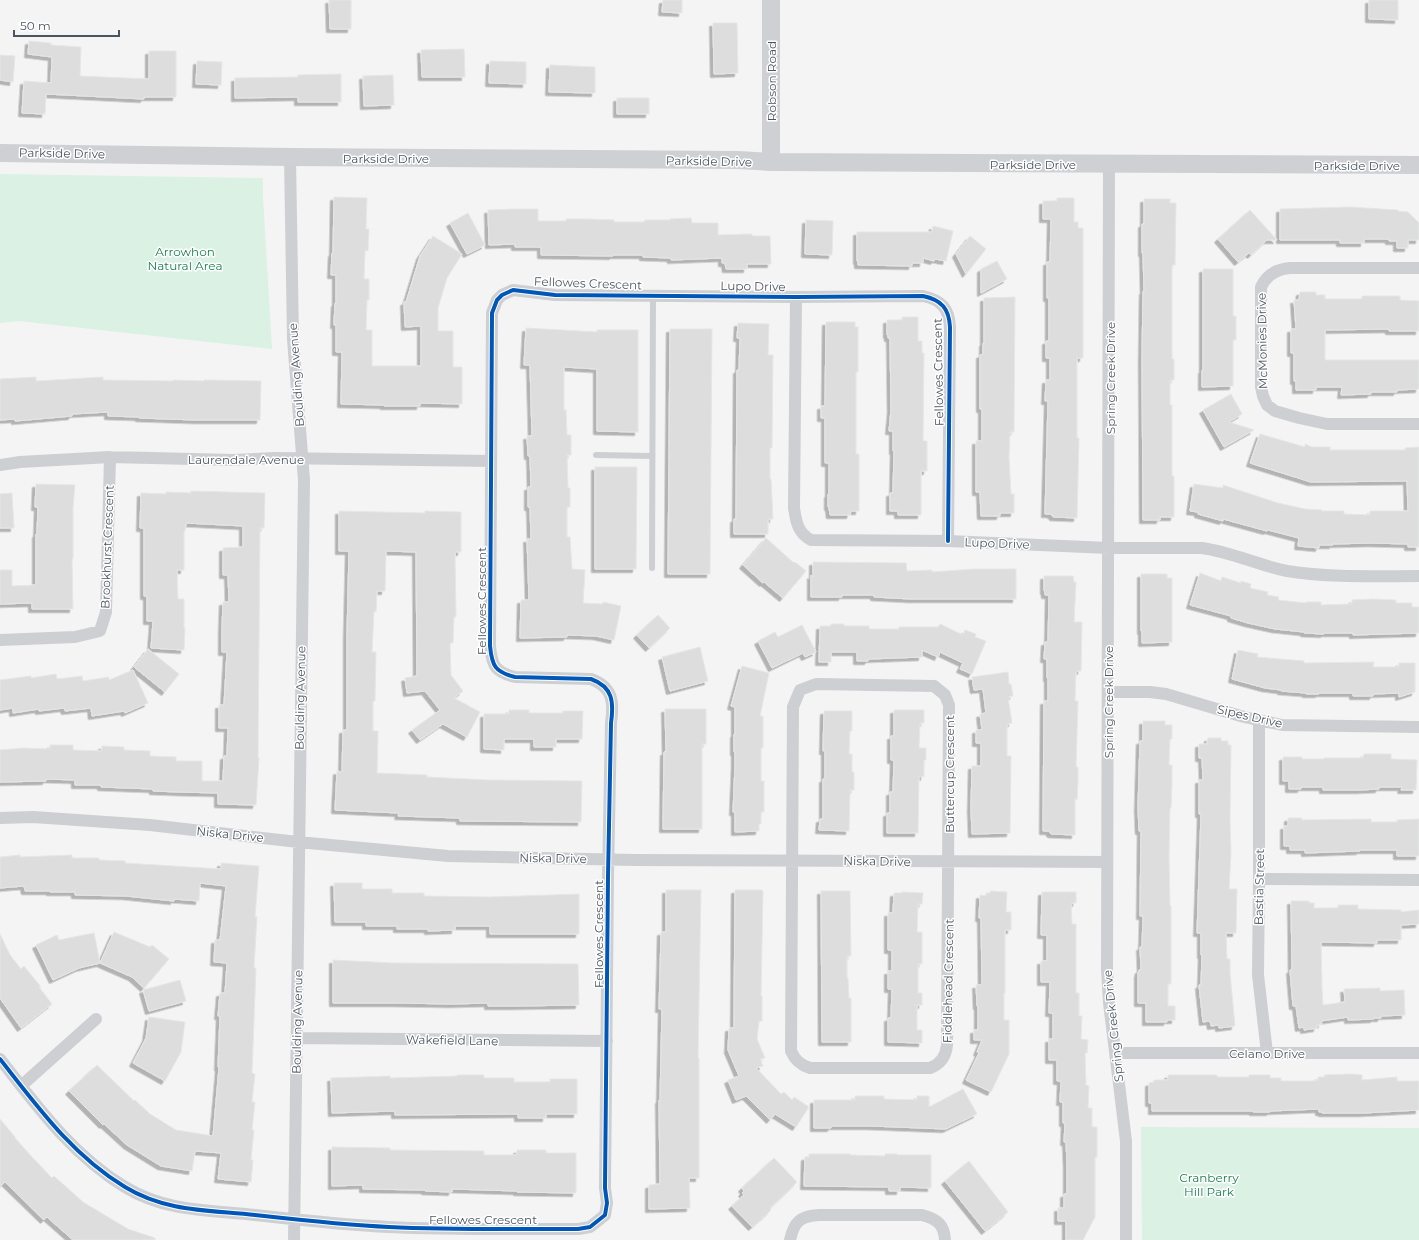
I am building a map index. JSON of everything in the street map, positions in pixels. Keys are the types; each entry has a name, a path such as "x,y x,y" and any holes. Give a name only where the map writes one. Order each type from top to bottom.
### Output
{"main road":[{"name":"Robson Road","path":"771,0 771,162"},
{"name":"Parkside Drive","path":"0,152 290,157 738,160 771,162 1419,165"}],"street":[{"name":"Boulding Avenue","path":"290,157 293,339 304,480 298,842 294,1240"},
{"name":"Spring Creek Drive","path":"1110,164 1107,986 1126,1140 1126,1240"},
{"name":"McMonies Drive","path":"1419,268 1280,268 1269,275 1264,280 1261,287 1261,387 1267,405 1275,411 1299,418 1327,424 1419,424"},
{"name":"Fellowes Crescent","path":"0,1059 39,1110 66,1140 125,1187 166,1205 189,1209 295,1220 423,1228 578,1229 590,1227 605,1215 607,1203 605,1188 608,1041 608,860 611,723 613,709 611,697 607,689 600,682 591,679 515,677 505,675 496,669 492,660 490,646 492,313 497,300 502,295 513,290 555,295 711,296"},
{"name":"Lupo Drive","path":"711,296 796,297 794,508 798,528 805,536 817,541 948,541 1109,548"},
{"name":"Fellowes Crescent","path":"796,297 923,296 937,301 944,307 949,316 950,328 948,541"},
{"name":"Laurendale Avenue","path":"0,465 20,462 110,457 233,460 275,458 492,461"},
{"name":"Brookhurst Crescent","path":"0,640 75,637 100,631 106,612 110,457"},
{"path":"1109,548 1202,548 1216,550 1266,566 1312,574 1419,576"},
{"name":"Buttercup Crescent","path":"792,860 793,708 800,690 816,684 934,686 945,695 949,705 948,862"},
{"name":"Sipes Drive","path":"1108,692 1150,692 1166,694 1259,721 1282,725 1419,728"},
{"name":"Bastia Street","path":"1259,721 1258,975 1267,1053"},
{"name":"Niska Drive","path":"0,818 33,817 150,825 298,842 448,856 608,860 1107,862"},
{"name":"Fiddlehead Crescent","path":"792,860 791,1048 794,1056 803,1065 810,1068 927,1068 938,1064 945,1056 947,1041 948,862"},
{"path":"1259,879 1419,880"},
{"path":"21,1086 96,1020"},
{"name":"Wakefield Lane","path":"297,1038 608,1041"},
{"name":"Celano Drive","path":"1116,1053 1419,1053"},
{"path":"790,1240 795,1225 799,1220 805,1217 819,1215 922,1215 932,1218 941,1225 945,1232 946,1240"}],"lane":[{"path":"652,568 653,295"},
{"path":"596,455 652,456"}],"green space":[{"name":"Arrowhon Natural Area","path":"0,174 263,178 272,349 19,321 0,323"},
{"name":"Cranberry Hill Park","path":"1141,1127 1419,1128 1419,1240 1142,1240"}],"building":[{"path":"329,0 351,0 351,29 330,29"},
{"path":"663,0 682,0 682,13 662,12"},
{"path":"1369,0 1398,0 1398,20 1369,19"},
{"path":"713,23 737,23 738,73 714,74"},
{"path":"29,41 51,43 51,45 81,47 80,76 149,79 149,51 176,51 176,97 144,97 144,99 46,94 45,114 22,113 24,81 51,83 52,57 28,54"},
{"path":"464,49 465,77 422,77 421,50"},
{"path":"0,55 15,56 13,82 0,80"},
{"path":"197,61 222,62 221,85 196,84"},
{"path":"490,61 526,62 526,84 489,83"},
{"path":"550,65 595,67 595,93 549,92"},
{"path":"341,74 341,102 298,102 298,97 235,98 235,78 298,77 298,75"},
{"path":"393,75 394,105 364,106 363,76"},
{"path":"617,98 649,98 649,114 617,114"},
{"path":"334,197 367,198 366,229 369,229 368,251 365,250 364,279 369,279 369,300 367,300 366,330 372,330 372,366 421,366 421,326 405,327 404,302 406,302 420,256 433,236 462,254 447,278 438,308 438,331 453,331 453,367 462,367 462,404 420,403 420,406 384,406 341,404 342,352 336,352 336,325 334,325 336,275 331,275"},
{"path":"1057,198 1074,198 1074,222 1078,222 1078,228 1083,228 1083,358 1077,358 1077,438 1079,438 1077,518 1053,517 1051,514 1045,514 1048,401 1045,401 1046,380 1050,380 1050,358 1046,358 1046,341 1049,341 1047,262 1050,262 1051,219 1043,219 1043,201 1057,201"},
{"path":"1144,199 1170,199 1170,203 1176,203 1175,265 1172,265 1172,359 1174,359 1174,380 1170,380 1170,405 1172,405 1172,476 1174,476 1174,517 1160,517 1160,520 1143,520 1142,359 1144,291 1142,224 1144,224"},
{"path":"1350,207 1408,212 1419,223 1419,240 1408,240 1408,248 1397,248 1397,241 1389,241 1389,239 1364,239 1364,243 1340,243 1340,240 1280,240 1280,209"},
{"path":"538,209 538,221 588,219 614,220 614,222 644,222 645,220 691,218 692,223 718,223 718,235 752,234 752,236 770,236 771,264 747,264 747,269 726,269 725,263 722,263 722,258 671,260 671,258 643,257 643,255 541,255 541,247 515,247 515,244 489,245 488,210"},
{"path":"1250,210 1277,240 1267,240 1251,255 1249,253 1238,262 1218,239"},
{"path":"468,213 485,245 467,254 450,223"},
{"path":"806,220 833,221 832,255 805,254"},
{"path":"933,226 953,231 946,261 935,259 934,261 923,258 923,263 912,263 912,266 858,265 857,232 932,232"},
{"path":"970,236 986,249 966,274 956,254"},
{"path":"997,261 1007,279 981,293 981,269"},
{"path":"1203,269 1233,269 1233,316 1236,316 1236,340 1233,340 1233,386 1202,387"},
{"path":"1300,292 1316,292 1316,295 1325,295 1325,299 1362,299 1362,296 1400,296 1400,300 1419,301 1419,331 1389,331 1389,329 1325,330 1325,360 1419,360 1419,389 1397,390 1397,392 1371,392 1371,394 1341,395 1342,387 1316,387 1316,390 1296,390 1296,381 1294,381 1294,353 1291,353 1291,329 1296,329 1294,300 1299,300"},
{"path":"1015,297 1014,432 1010,432 1009,457 1011,494 1014,494 1014,513 1000,513 1000,516 981,516 980,492 976,492 976,441 982,441 982,409 980,409 980,355 983,354 984,343 984,298"},
{"path":"902,317 918,317 918,341 922,341 922,353 924,353 923,441 927,441 927,471 921,471 921,515 898,515 898,511 890,511 890,493 893,493 894,451 893,431 889,431 891,410 890,338 888,338 887,335 887,320 902,320"},
{"path":"826,322 855,322 855,327 858,327 858,372 856,372 856,454 859,454 859,511 851,511 850,515 830,515 828,507 829,463 825,463 825,418 821,418 821,406 825,406"},
{"path":"738,323 769,324 768,355 773,355 772,448 770,448 770,479 773,519 768,519 768,534 734,534 734,519 736,519 737,370 739,370 740,338 737,338"},
{"path":"526,328 597,332 597,330 638,330 638,432 597,431 597,369 564,367 564,410 566,410 567,435 571,435 571,455 567,455 570,507 567,507 567,537 570,537 572,569 585,570 583,603 603,604 603,602 621,606 614,640 596,636 567,635 567,637 520,638 521,600 529,600 527,539 531,539 530,507 528,507 528,487 531,487 530,456 528,456 527,436 532,436 530,365 524,365"},
{"path":"670,329 712,329 710,574 668,574"},
{"path":"36,377 36,381 103,377 103,380 261,381 260,420 139,418 108,416 108,412 72,414 72,416 15,421 15,419 0,420 0,379"},
{"path":"1231,394 1242,414 1229,422 1254,430 1224,447 1203,410"},
{"path":"1260,434 1305,447 1305,444 1312,447 1330,447 1330,450 1405,450 1405,448 1419,447 1419,547 1408,547 1408,544 1371,543 1319,545 1319,548 1298,546 1299,538 1223,519 1223,521 1198,514 1198,512 1190,511 1194,484 1223,488 1223,485 1278,503 1305,509 1322,510 1321,511 1344,511 1344,514 1370,515 1370,511 1408,511 1407,481 1311,482 1250,463"},
{"path":"595,467 637,467 636,569 595,569"},
{"path":"36,484 75,485 72,559 73,609 32,609 32,603 0,604 0,570 12,570 12,586 36,585 36,534 38,507 35,507"},
{"path":"191,491 265,493 264,528 260,528 259,758 256,805 218,804 218,793 153,791 153,789 101,787 101,785 75,785 75,780 46,779 46,781 0,782 0,750 24,748 50,749 50,745 73,745 73,750 102,751 102,746 124,747 124,750 150,751 150,756 176,757 176,761 202,761 202,781 223,781 224,756 227,756 228,728 219,728 219,705 224,705 227,652 222,652 223,602 229,602 228,575 223,575 223,548 243,547 243,526 186,523 184,531 184,570 177,570 178,599 184,599 184,650 151,648 153,621 147,621 147,596 144,596 144,528 140,528 141,493 191,493"},
{"path":"12,493 14,528 0,528 0,494"},
{"path":"339,511 425,513 425,511 461,512 461,552 455,552 456,617 454,617 453,643 450,643 451,675 463,691 454,698 480,712 467,737 443,724 420,740 412,730 440,710 425,691 407,693 405,678 417,676 416,552 386,551 385,591 377,591 376,612 374,611 372,652 376,652 373,731 378,731 377,773 488,780 582,781 581,822 460,821 460,818 398,816 399,813 335,810 337,771 342,772 343,730 347,730 349,551 339,551"},
{"path":"766,538 794,563 795,562 806,571 783,598 743,565"},
{"path":"813,562 906,563 907,571 932,570 932,572 974,569 1016,569 1016,599 911,599 874,597 874,595 811,597 811,575 813,577"},
{"path":"1200,573 1221,581 1222,577 1241,583 1241,581 1251,584 1250,588 1268,592 1267,595 1279,597 1278,600 1306,603 1321,602 1321,605 1352,604 1352,600 1373,599 1396,600 1396,603 1412,603 1412,607 1419,607 1419,633 1353,635 1353,633 1304,633 1248,623 1231,618 1231,616 1190,605"},
{"path":"1141,574 1167,574 1167,578 1172,578 1172,642 1142,643"},
{"path":"1044,576 1073,576 1074,582 1076,582 1074,622 1082,622 1081,671 1076,671 1075,701 1078,701 1076,767 1078,767 1078,783 1077,800 1075,799 1075,835 1051,834 1049,831 1043,831 1044,701 1048,701 1047,659 1044,659 1045,642 1048,642 1049,595 1045,595"},
{"path":"658,615 670,628 649,648 637,635"},
{"path":"831,624 844,624 844,626 869,626 869,629 899,629 899,627 938,627 940,624 963,635 965,630 976,634 975,637 986,641 972,674 960,669 963,663 940,652 938,657 922,650 922,657 869,659 868,661 857,661 857,652 831,652 831,662 819,662 820,626 831,626"},
{"path":"802,625 816,652 805,657 803,653 772,668 758,641 775,632 778,637"},
{"path":"700,647 708,681 670,691 662,657"},
{"path":"148,649 179,674 165,692 134,667"},
{"path":"1238,650 1258,654 1257,657 1304,661 1304,663 1374,662 1373,667 1399,667 1399,663 1415,663 1415,692 1399,697 1399,693 1373,694 1373,696 1353,696 1353,693 1306,694 1265,688 1232,679"},
{"path":"742,666 769,673 760,716 763,716 761,781 764,781 764,812 761,812 761,824 759,824 759,831 735,832 735,812 733,812 735,707 731,706"},
{"path":"133,670 148,703 125,713 124,711 92,716 91,708 65,711 64,708 39,711 39,709 13,713 13,708 0,710 0,680 31,676 31,678 56,674 57,679 82,676 83,681 109,677 109,680"},
{"path":"1008,672 1009,684 1011,684 1013,696 1008,697 1012,723 1007,724 1007,756 1011,756 1010,833 972,834 972,766 981,766 981,743 976,743 976,730 982,730 980,714 986,713 983,689 974,690 972,677"},
{"path":"665,709 706,709 706,744 702,744 702,829 663,829 664,752 666,752"},
{"path":"509,710 529,710 529,713 563,713 563,711 583,711 582,739 556,739 556,747 534,747 534,739 504,739 504,750 484,749 484,714 509,714"},
{"path":"894,710 924,710 924,723 920,723 919,748 926,748 926,760 924,760 924,777 919,776 918,833 887,833 887,813 890,813 890,792 893,792 894,760 891,760 891,736 894,736"},
{"path":"824,711 852,711 852,731 850,731 849,754 852,754 854,790 850,790 849,831 819,830 820,819 823,819 823,779 825,779 825,751 823,751"},
{"path":"1143,721 1165,721 1165,725 1172,725 1169,765 1172,765 1169,857 1171,906 1171,984 1168,984 1168,1006 1175,1006 1175,1020 1167,1020 1167,1022 1146,1022 1146,1003 1138,1003 1138,974 1139,970 1141,970 1140,947 1142,947 1143,916 1140,916 1141,831 1139,831 1138,808 1140,741 1143,741"},
{"path":"1208,738 1221,738 1221,741 1228,741 1228,745 1231,745 1231,854 1229,889 1237,889 1236,933 1226,933 1227,959 1230,959 1235,1026 1219,1028 1219,1025 1211,1026 1210,1021 1203,1022 1199,985 1201,985 1201,933 1197,933 1201,814 1199,814 1199,780 1203,780 1202,758 1199,758 1199,744 1207,744"},
{"path":"1364,754 1391,754 1391,759 1417,760 1416,790 1401,790 1402,787 1379,787 1379,789 1360,790 1323,790 1323,787 1301,787 1301,789 1289,789 1289,781 1283,781 1283,757 1302,757 1302,759 1363,758"},
{"path":"1288,818 1302,818 1302,820 1371,819 1371,822 1397,822 1397,820 1419,819 1419,856 1397,856 1397,850 1360,850 1305,853 1305,850 1290,850 1290,846 1284,846 1284,826 1288,826"},
{"path":"20,855 20,857 72,855 72,858 99,858 99,860 125,861 125,863 221,869 221,863 259,866 255,917 257,917 254,968 256,968 252,1073 255,1074 252,1102 255,1102 252,1130 254,1130 251,1160 253,1160 251,1182 218,1179 221,1153 195,1151 192,1171 161,1166 127,1145 104,1124 103,1125 69,1091 97,1065 134,1101 135,1100 150,1114 176,1130 213,1136 219,1068 220,1016 218,1016 220,993 225,993 227,963 214,962 215,940 220,940 226,886 200,883 199,901 174,899 174,901 126,896 75,895 75,892 25,891 24,886 0,888 0,857"},
{"path":"334,883 362,883 362,889 392,889 392,893 424,893 424,896 490,897 579,894 579,934 490,934 490,926 455,926 455,930 428,931 428,929 397,929 397,926 366,926 366,922 335,922"},
{"path":"666,890 701,890 698,1058 699,1178 689,1178 690,1208 649,1209 649,1185 660,1184 659,1100 662,1009 659,1009 661,932 666,932"},
{"path":"735,890 762,890 763,892 762,1021 759,1021 757,1039 765,1058 760,1059 763,1066 756,1068 781,1094 784,1092 792,1100 794,1097 809,1107 796,1127 775,1114 770,1120 746,1096 736,1100 728,1080 739,1076 728,1050 729,1028 734,1028"},
{"path":"821,891 850,891 851,956 847,956 847,978 849,998 851,998 851,1042 822,1042"},
{"path":"990,891 1007,892 1006,912 1011,912 1011,930 1005,930 1004,993 1004,1020 1009,1020 1009,1054 991,1092 966,1080 979,1053 977,1052 982,1040 974,1040 974,1030 978,1030 976,985 982,985 981,918 979,918 980,895 986,896 986,893 990,893"},
{"path":"1042,892 1076,892 1076,903 1071,903 1072,924 1076,924 1076,993 1079,993 1079,1016 1082,1016 1081,1039 1088,1040 1087,1053 1085,1053 1086,1085 1089,1086 1088,1108 1092,1108 1092,1127 1097,1127 1097,1157 1095,1157 1095,1217 1083,1240 1066,1240 1066,1221 1058,1221 1058,1208 1064,1208 1064,1194 1067,1194 1066,1142 1064,1142 1065,1123 1063,1123 1063,1102 1060,1102 1061,1081 1057,1081 1057,1060 1049,1060 1049,1039 1053,1039 1053,1013 1049,1013 1050,982 1041,982 1041,961 1047,961 1047,935 1041,935"},
{"path":"894,893 923,893 922,904 918,904 917,932 922,932 922,964 918,964 918,993 922,993 922,1005 917,1005 917,1030 922,1030 922,1043 888,1042 888,1018 891,1018 892,989 888,989 888,971 892,971 892,950 888,950 888,913 893,913"},
{"path":"1291,901 1309,901 1309,903 1314,903 1314,908 1338,908 1338,905 1358,905 1358,909 1401,910 1401,912 1419,910 1419,924 1401,925 1401,940 1377,940 1377,943 1321,942 1323,1005 1345,1002 1344,989 1380,988 1380,991 1404,990 1405,1015 1381,1016 1381,1018 1374,1019 1348,1020 1348,1017 1321,1021 1322,1024 1317,1025 1317,1028 1304,1030 1304,1027 1299,1028 1296,1006 1293,1006 1290,970 1292,970"},
{"path":"114,932 150,947 152,945 169,959 144,988 132,977 100,963"},
{"path":"94,933 100,963 79,968 53,980 36,945 57,935 59,940"},
{"path":"0,934 10,955 21,969 24,966 41,987 39,987 52,1004 21,1028 0,998"},
{"path":"333,960 393,963 578,964 579,1005 488,1006 488,1003 333,1003"},
{"path":"180,980 186,1001 149,1011 143,990"},
{"path":"149,1017 185,1022 181,1052 165,1081 133,1063 146,1038"},
{"path":"484,1075 484,1078 514,1078 514,1082 550,1082 550,1079 577,1079 577,1114 546,1114 546,1118 518,1118 518,1114 395,1115 395,1111 332,1113 331,1078 390,1076 390,1078"},
{"path":"1168,1075 1217,1075 1217,1077 1249,1077 1249,1075 1270,1075 1270,1078 1281,1078 1281,1081 1318,1081 1318,1077 1325,1077 1324,1075 1362,1075 1362,1080 1397,1077 1397,1081 1419,1081 1419,1110 1363,1113 1322,1113 1319,1112 1319,1109 1270,1112 1152,1111 1152,1103 1149,1103 1149,1083 1154,1082 1154,1080 1168,1080"},
{"path":"963,1089 977,1114 946,1129 871,1126 831,1126 831,1128 814,1128 814,1100 855,1100 855,1096 884,1096 884,1099 917,1100 917,1096 929,1096 929,1107"},
{"path":"0,1119 15,1138 52,1178 54,1176 83,1202 128,1229 155,1238 155,1240 73,1240 47,1217 44,1220 5,1182 0,1187"},
{"path":"332,1147 390,1148 390,1150 484,1151 484,1155 517,1155 517,1150 546,1150 546,1153 576,1153 576,1193 452,1189 452,1192 363,1189 363,1185 332,1186"},
{"path":"809,1154 885,1156 885,1154 931,1155 931,1188 900,1187 900,1191 889,1191 889,1187 804,1186 805,1157 809,1157"},
{"path":"774,1158 797,1182 770,1208 771,1210 752,1227 732,1206 744,1195 742,1193 744,1191 742,1188"},
{"path":"969,1161 1008,1212 985,1231 945,1181"}],"cycle path":[{"path":"0,1059 56,1129 88,1160 125,1187 140,1195 172,1206 204,1211 372,1226 484,1229 578,1229 590,1227 605,1215 607,1203 605,1188 608,877 612,702 608,691 604,686 591,679 515,677 499,670 492,659 490,646 492,313 497,300 502,295 513,290 555,295 796,297 923,296 935,300 946,310 950,327 948,541"}]}
